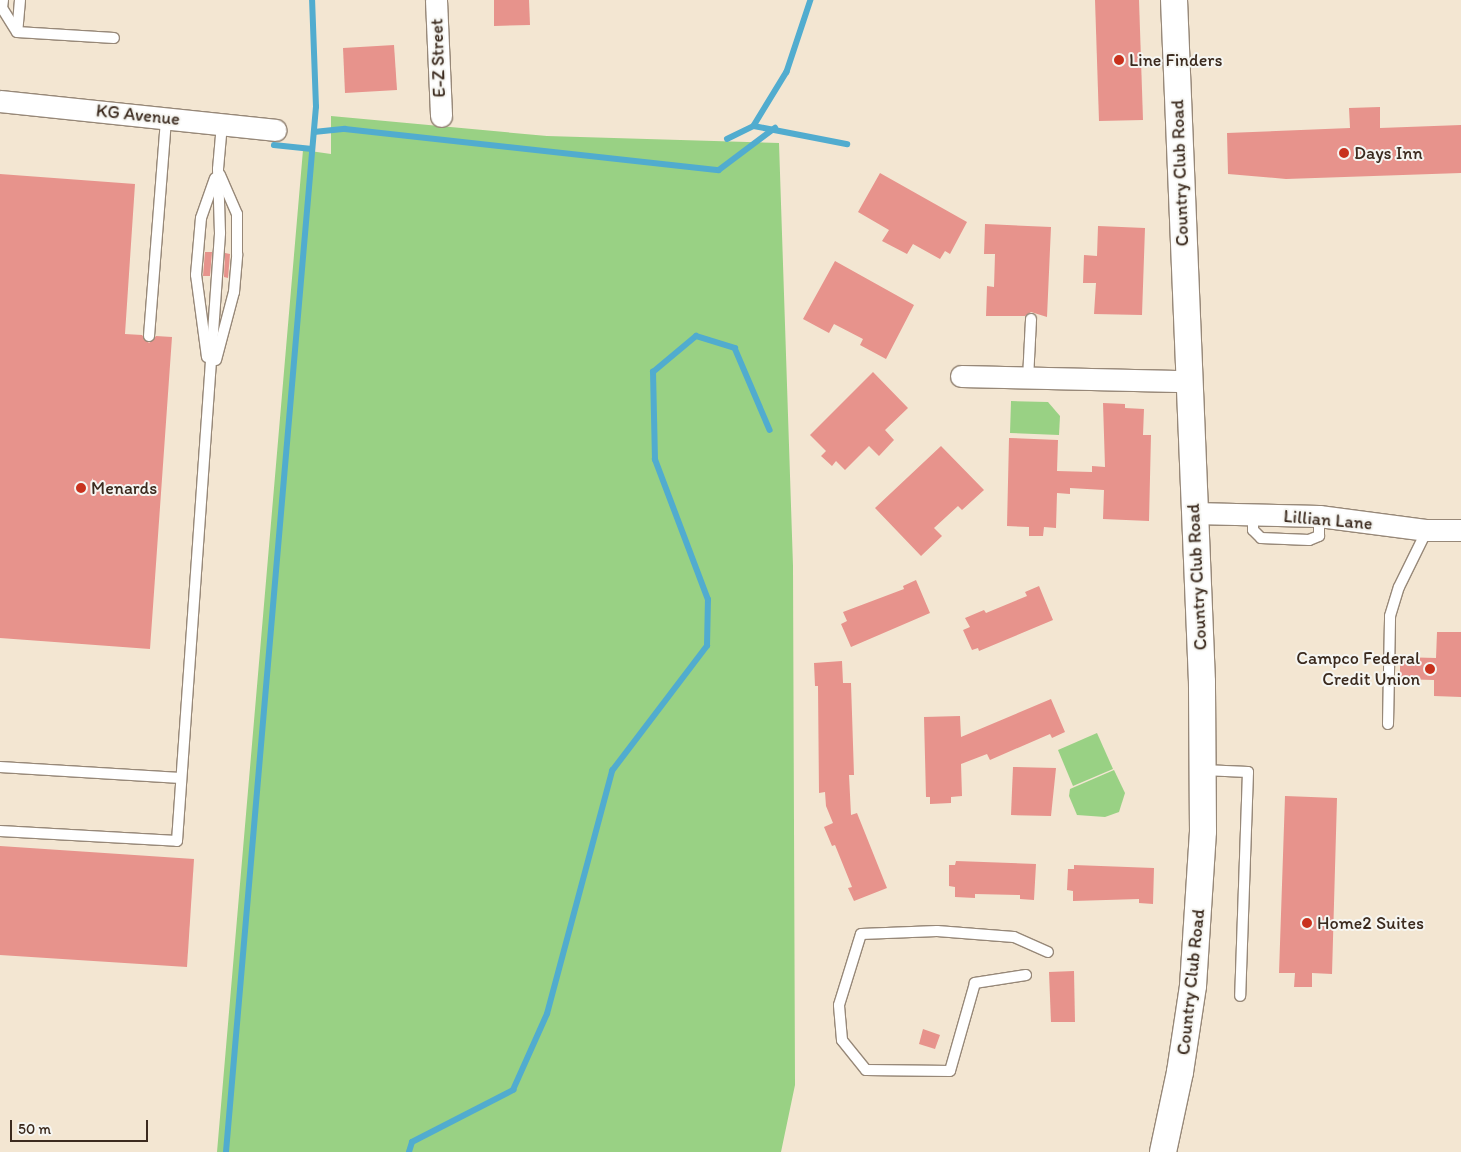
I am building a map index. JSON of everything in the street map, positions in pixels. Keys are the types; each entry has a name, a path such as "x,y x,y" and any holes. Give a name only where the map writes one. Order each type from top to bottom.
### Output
{"street":[{"name":"E-Z Street","path":"436,0 441,116"},
{"name":"Country Club Road","path":"1163,1152 1180,1072 1194,976 1201,893 1202,682 1188,382 1174,0"},
{"name":"KG Avenue","path":"0,101 275,130"},
{"path":"960,376 1188,382"},
{"name":"Lillian Lane","path":"1194,513 1319,516 1426,530 1461,530"}],"lane":[{"path":"3,0 2,8 17,32"},
{"path":"17,32 20,0"},
{"path":"17,32 114,38"},
{"path":"148,336 166,118"},
{"path":"0,832 177,841 220,233 218,170 222,124"},
{"path":"210,382 196,275 201,218 218,170"},
{"path":"210,382 234,292 237,254 236,214 218,170"},
{"path":"1028,378 1031,319"},
{"path":"1388,724 1390,616 1399,587 1426,530"},
{"path":"0,767 181,778"},
{"path":"1202,770 1248,772 1240,996"},
{"path":"1026,975 975,983 950,1071 866,1070 842,1040 840,1005 861,934 937,931 1014,937 1048,952"}],"green space":[{"path":"331,116 547,136 779,143 793,566 795,1085 781,1152 217,1152 303,150 331,154"},
{"path":"1011,401 1048,402 1060,416 1059,435 1010,433"},
{"path":"1097,733 1113,769 1073,786 1058,750"},
{"path":"1114,770 1125,793 1119,812 1105,817 1077,815 1069,796 1070,789"}],"building":[{"path":"494,0 529,0 530,25 494,26"},
{"name":"Line Finders","path":"1095,0 1139,0 1143,120 1099,121"},
{"path":"394,45 397,90 345,93 343,48"},
{"name":"Days Inn","path":"1380,107 1380,128 1461,125 1461,173 1286,179 1228,174 1227,133 1350,128 1349,108"},
{"path":"880,173 967,222 950,254 945,251 940,259 913,244 907,254 882,241 889,230 858,212"},
{"name":"Menards","path":"0,174 135,184 125,334 142,335 149,343 156,336 172,337 150,649 0,638"},
{"path":"985,224 1051,227 1047,317 1031,312 1025,316 986,316 987,286 994,287 995,254 984,254"},
{"path":"1098,226 1145,228 1142,315 1094,314 1096,283 1083,283 1084,255 1097,256"},
{"path":"205,252 212,252 210,276 203,276"},
{"path":"225,253 230,254 228,278 224,277"},
{"path":"835,261 914,305 886,359 860,345 863,339 834,324 829,333 803,319"},
{"path":"873,372 908,408 885,430 894,440 879,456 869,446 845,470 836,461 832,466 821,456 826,451 810,435"},
{"path":"1103,403 1125,404 1125,408 1144,409 1143,435 1151,435 1149,521 1103,519 1104,490 1070,488 1070,494 1057,493 1056,528 1044,527 1043,536 1029,536 1029,527 1007,526 1009,438 1058,440 1057,471 1092,472 1092,466 1105,467"},
{"path":"941,446 984,490 962,510 958,506 934,528 942,536 921,556 875,508"},
{"path":"916,580 930,613 851,647 841,624 847,621 843,612 904,589 903,586"},
{"path":"1039,586 1053,620 979,651 978,648 972,650 963,630 970,627 965,618 984,610 986,613 1027,596 1025,592"},
{"name":"Campco Federal Credit Union","path":"1437,632 1461,632 1461,697 1434,696 1434,680 1400,679 1400,657 1436,658"},
{"path":"842,661 843,683 851,683 854,775 849,775 851,815 857,813 887,888 854,901 848,888 852,887 835,845 832,846 824,827 833,823 826,806 825,792 819,793 818,686 815,686 814,663"},
{"path":"1051,699 1065,732 1052,738 1050,734 990,760 987,754 961,764 962,796 951,797 951,803 930,804 930,797 926,797 924,717 960,716 961,737"},
{"path":"1013,767 1056,768 1051,816 1011,815"},
{"name":"Home2 Suites","path":"1285,796 1337,798 1332,974 1312,973 1312,987 1294,987 1295,973 1279,973"},
{"path":"0,846 194,859 187,967 0,955"},
{"path":"956,861 1036,864 1034,900 1020,899 1020,895 975,894 975,898 955,897 955,887 949,886 949,865 955,865"},
{"path":"1074,865 1154,868 1153,904 1139,903 1139,899 1073,901 1073,891 1067,890 1068,869 1074,869"},
{"path":"1074,971 1075,1022 1051,1022 1049,972"},
{"path":"923,1029 940,1035 935,1049 919,1044"}],"waterway":[{"path":"226,1152 316,107 312,0"},
{"path":"811,0 787,72 754,126 847,144"},
{"path":"727,139 754,126"},
{"path":"314,132 345,129 719,170 775,128"},
{"path":"274,145 312,149"},
{"path":"409,1152 412,1142 513,1090 547,1014 612,771 707,646 708,600 655,460 653,372 696,336 735,348 770,430"}],"place":[{"name":"Line Finders","path":"1119,60"},
{"name":"Days Inn","path":"1344,153"},
{"name":"Menards","path":"81,488"},
{"name":"Campco Federal Credit Union","path":"1430,669"},
{"name":"Home2 Suites","path":"1307,923"}]}
